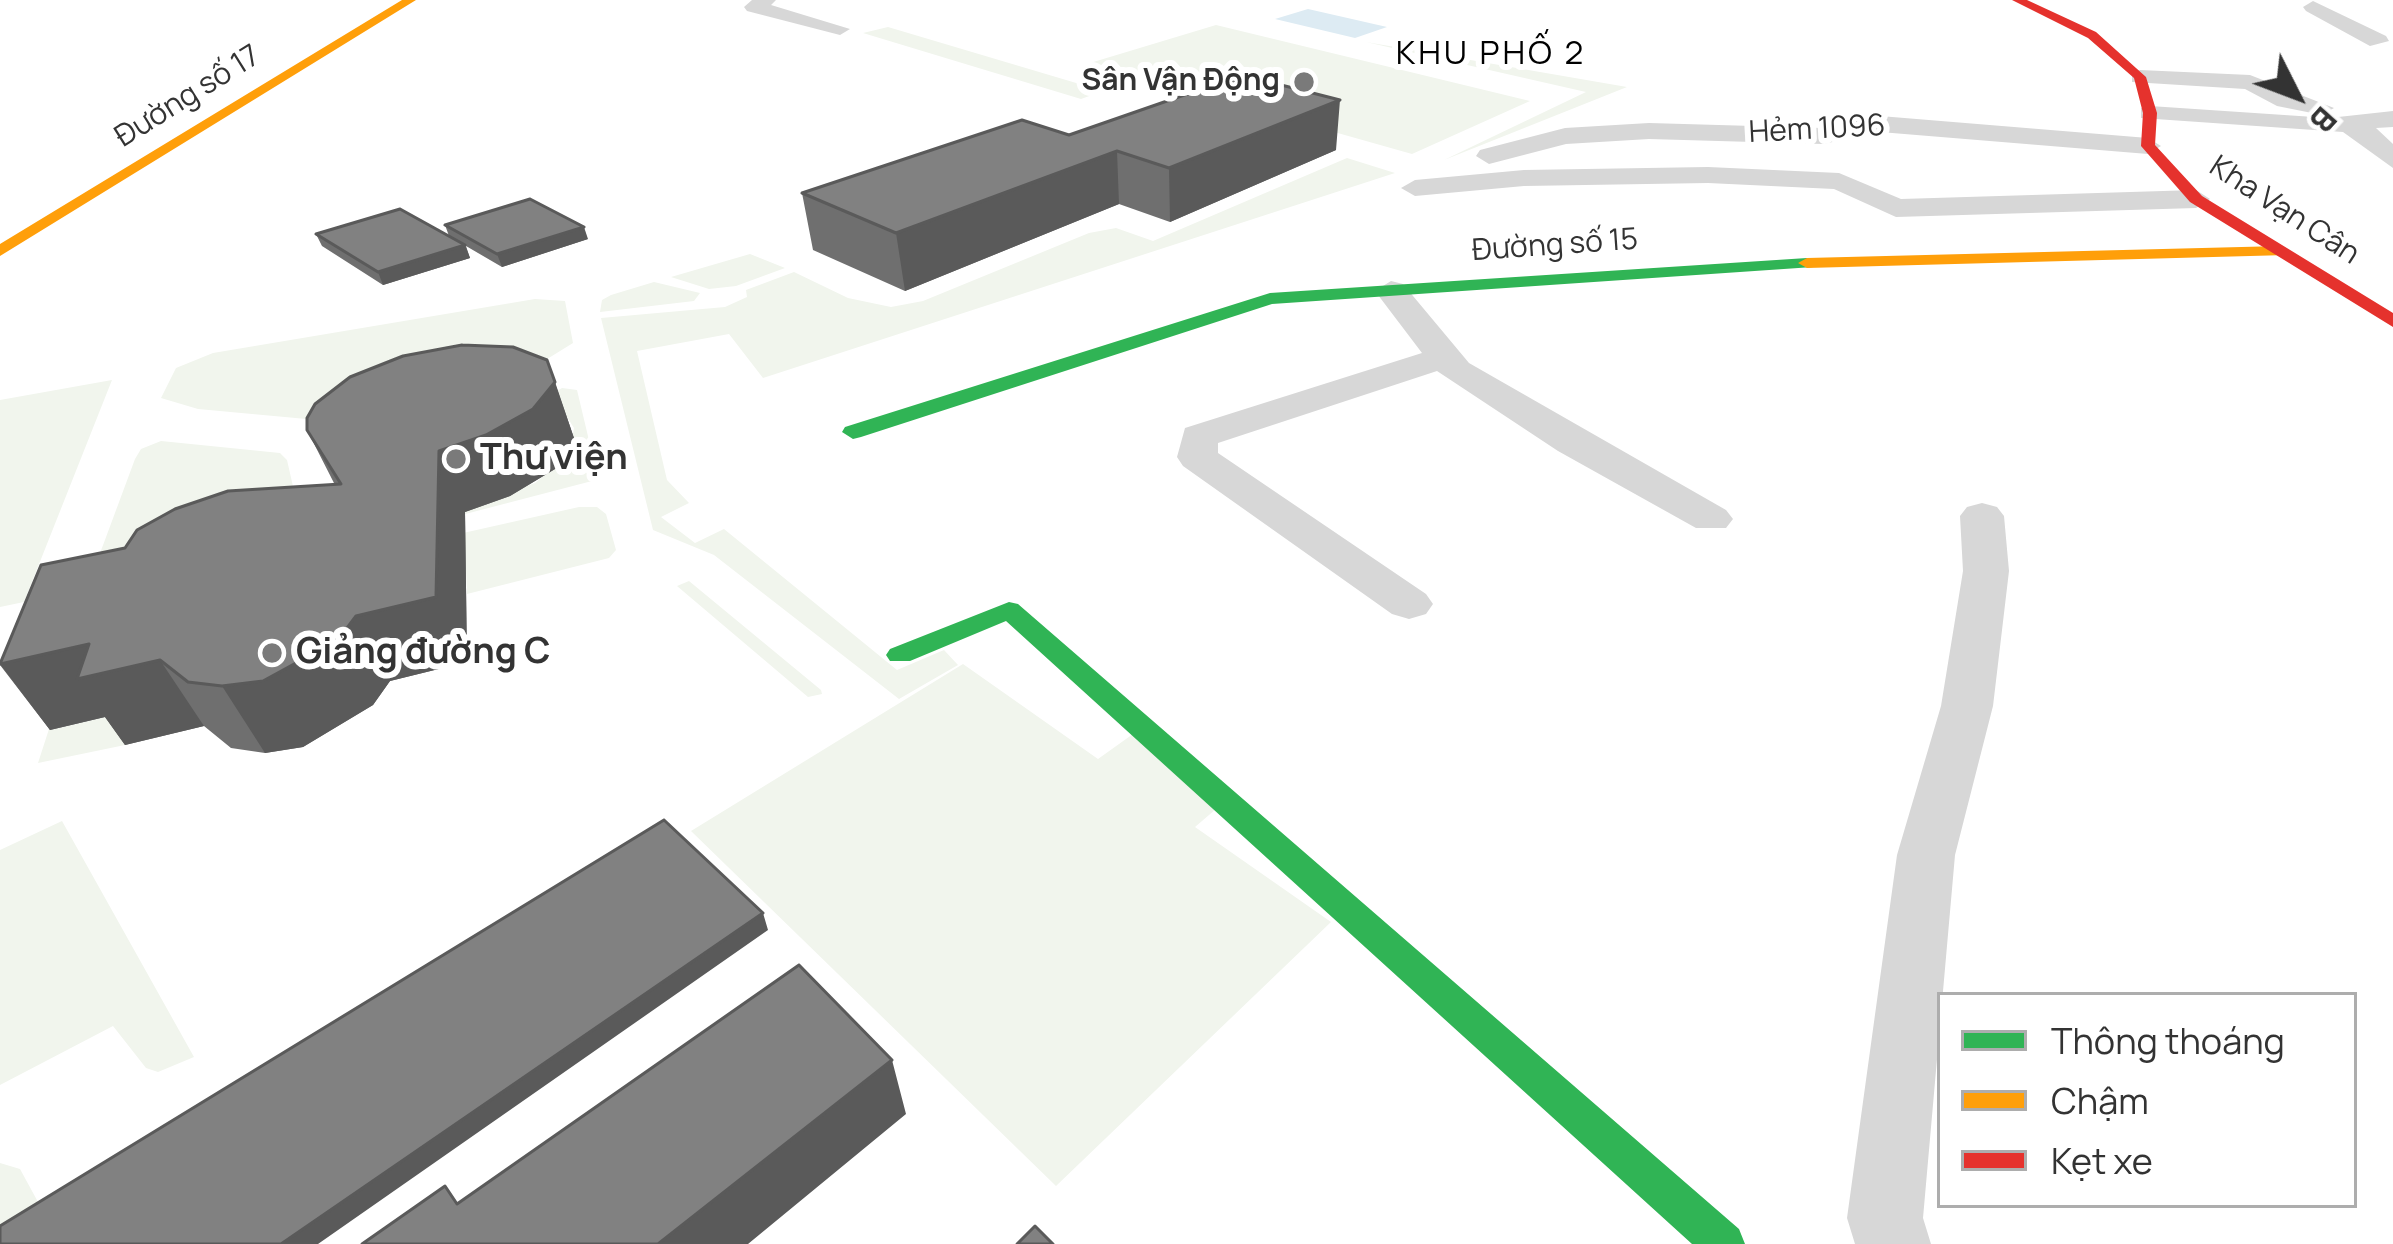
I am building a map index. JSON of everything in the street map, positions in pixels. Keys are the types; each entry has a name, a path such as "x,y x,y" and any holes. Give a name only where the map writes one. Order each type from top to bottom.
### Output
{"street":[{"name":"Đường số 17","path":"0,250 410,0"},
{"path":"766,0 754,7 778,17 839,29"},
{"path":"2018,0 2092,35 2140,77 2150,113 2148,146"},
{"path":"2333,0 2333,5 2313,7 2378,41"},
{"path":"2140,77 2250,82 2371,136 2393,160"},
{"path":"2150,113 2329,126 2336,117"},
{"path":"2336,117 2393,119"},
{"name":"Hẻm 1096","path":"1489,156 1565,136 1649,131 1823,136 1880,124 2148,146"},
{"name":"Kha Vạn Cân","path":"2148,146 2196,199 2393,321"},
{"path":"1415,188 1524,178 1708,176 1839,181 1896,208 2196,199"},
{"name":"Đường số 15","path":"853,432 1270,299 1854,260 2281,251"},
{"path":"1391,291 1456,371 1572,443 1711,519"},
{"path":"1408,604 1197,458 1199,436 1445,357"},
{"path":"1893,1244 1885,1218 1926,855 1967,706 1986,571 1982,516"},
{"path":"900,655 1009,610 1724,1244"}],"shaded area":[{"path":"1308,9 1387,27 1355,38 1275,19"},
{"name":"Sân Vận Động","path":"1216,25 1530,101 1412,154 1090,63"},
{"path":"888,27 1103,91 1081,99 863,33"},
{"path":"1366,42 1627,87 1444,160 1586,92"},
{"path":"1347,158 1395,173 763,378 729,334 637,351 667,480 689,503 661,517 695,543 724,529 897,670 944,650 958,665 899,699 714,555 653,530 601,318 725,307 747,297 746,290 794,272 848,298 891,307 923,301 1089,233 1116,228 1153,241"},
{"path":"750,254 785,268 736,286 709,289 671,277"},
{"path":"654,282 700,293 694,301 600,312 602,300 611,295"},
{"path":"535,299 565,301 573,343 531,369 328,421 198,409 161,398 176,368 213,353"},
{"path":"112,380 24,602 0,607 0,400"},
{"path":"562,388 577,390 597,474 592,481 450,518 450,513 535,483 569,455 574,428 567,417 534,404"},
{"path":"161,441 280,453 287,460 297,504 99,556 135,459 141,449"},
{"path":"597,507 606,514 616,550 609,558 467,594 466,569 423,542"},
{"path":"689,581 822,694 808,697 677,586"},
{"path":"82,627 51,730 135,710 125,745 38,763"},
{"path":"963,664 1098,759 1133,734 1216,809 1195,827 1331,922 1056,1186 691,831"},
{"path":"62,821 194,1057 158,1072 146,1068 113,1026 0,1085 0,850"},
{"path":"0,1163 20,1169 50,1224 0,1244"}],"building":[{"path":"1242,75 1340,100 1169,168 1117,151 896,233 802,193 1022,120 1069,135"},
{"path":"530,199 584,227 497,254 445,225"},
{"path":"400,209 465,245 378,272 316,234"},
{"path":"462,345 513,347 547,360 555,382 533,409 486,435 439,451 436,597 356,616 338,640 263,681 222,686 188,682 160,660 77,679 89,644 0,664 41,565 125,548 137,530 175,509 228,491 341,484 307,430 315,404 350,377 403,356"},
{"path":"664,820 763,913 281,1244 0,1244 0,1226"},
{"path":"799,965 892,1060 658,1244 362,1244 445,1186 457,1204"},
{"path":"1035,1226 1053,1244 1017,1244"}],"traffic: fast":[{"path":"853,432 1270,299 1807,263"},
{"path":"900,655 1009,610 1724,1244"}],"traffic: slow":[{"path":"0,251 410,0"},
{"path":"1807,263 2281,251"}],"traffic: jam":[{"path":"2018,0 2092,35 2140,77 2150,113 2148,146 2196,199 2393,321"}],"place":[{"name":"Sân Vận Động","path":"1304,82"},
{"name":"Thư viện","path":"456,459"},
{"name":"Giảng đường C","path":"272,653"}],"district":[{"name":"KHU PHỐ 2","path":"1491,55"}]}
